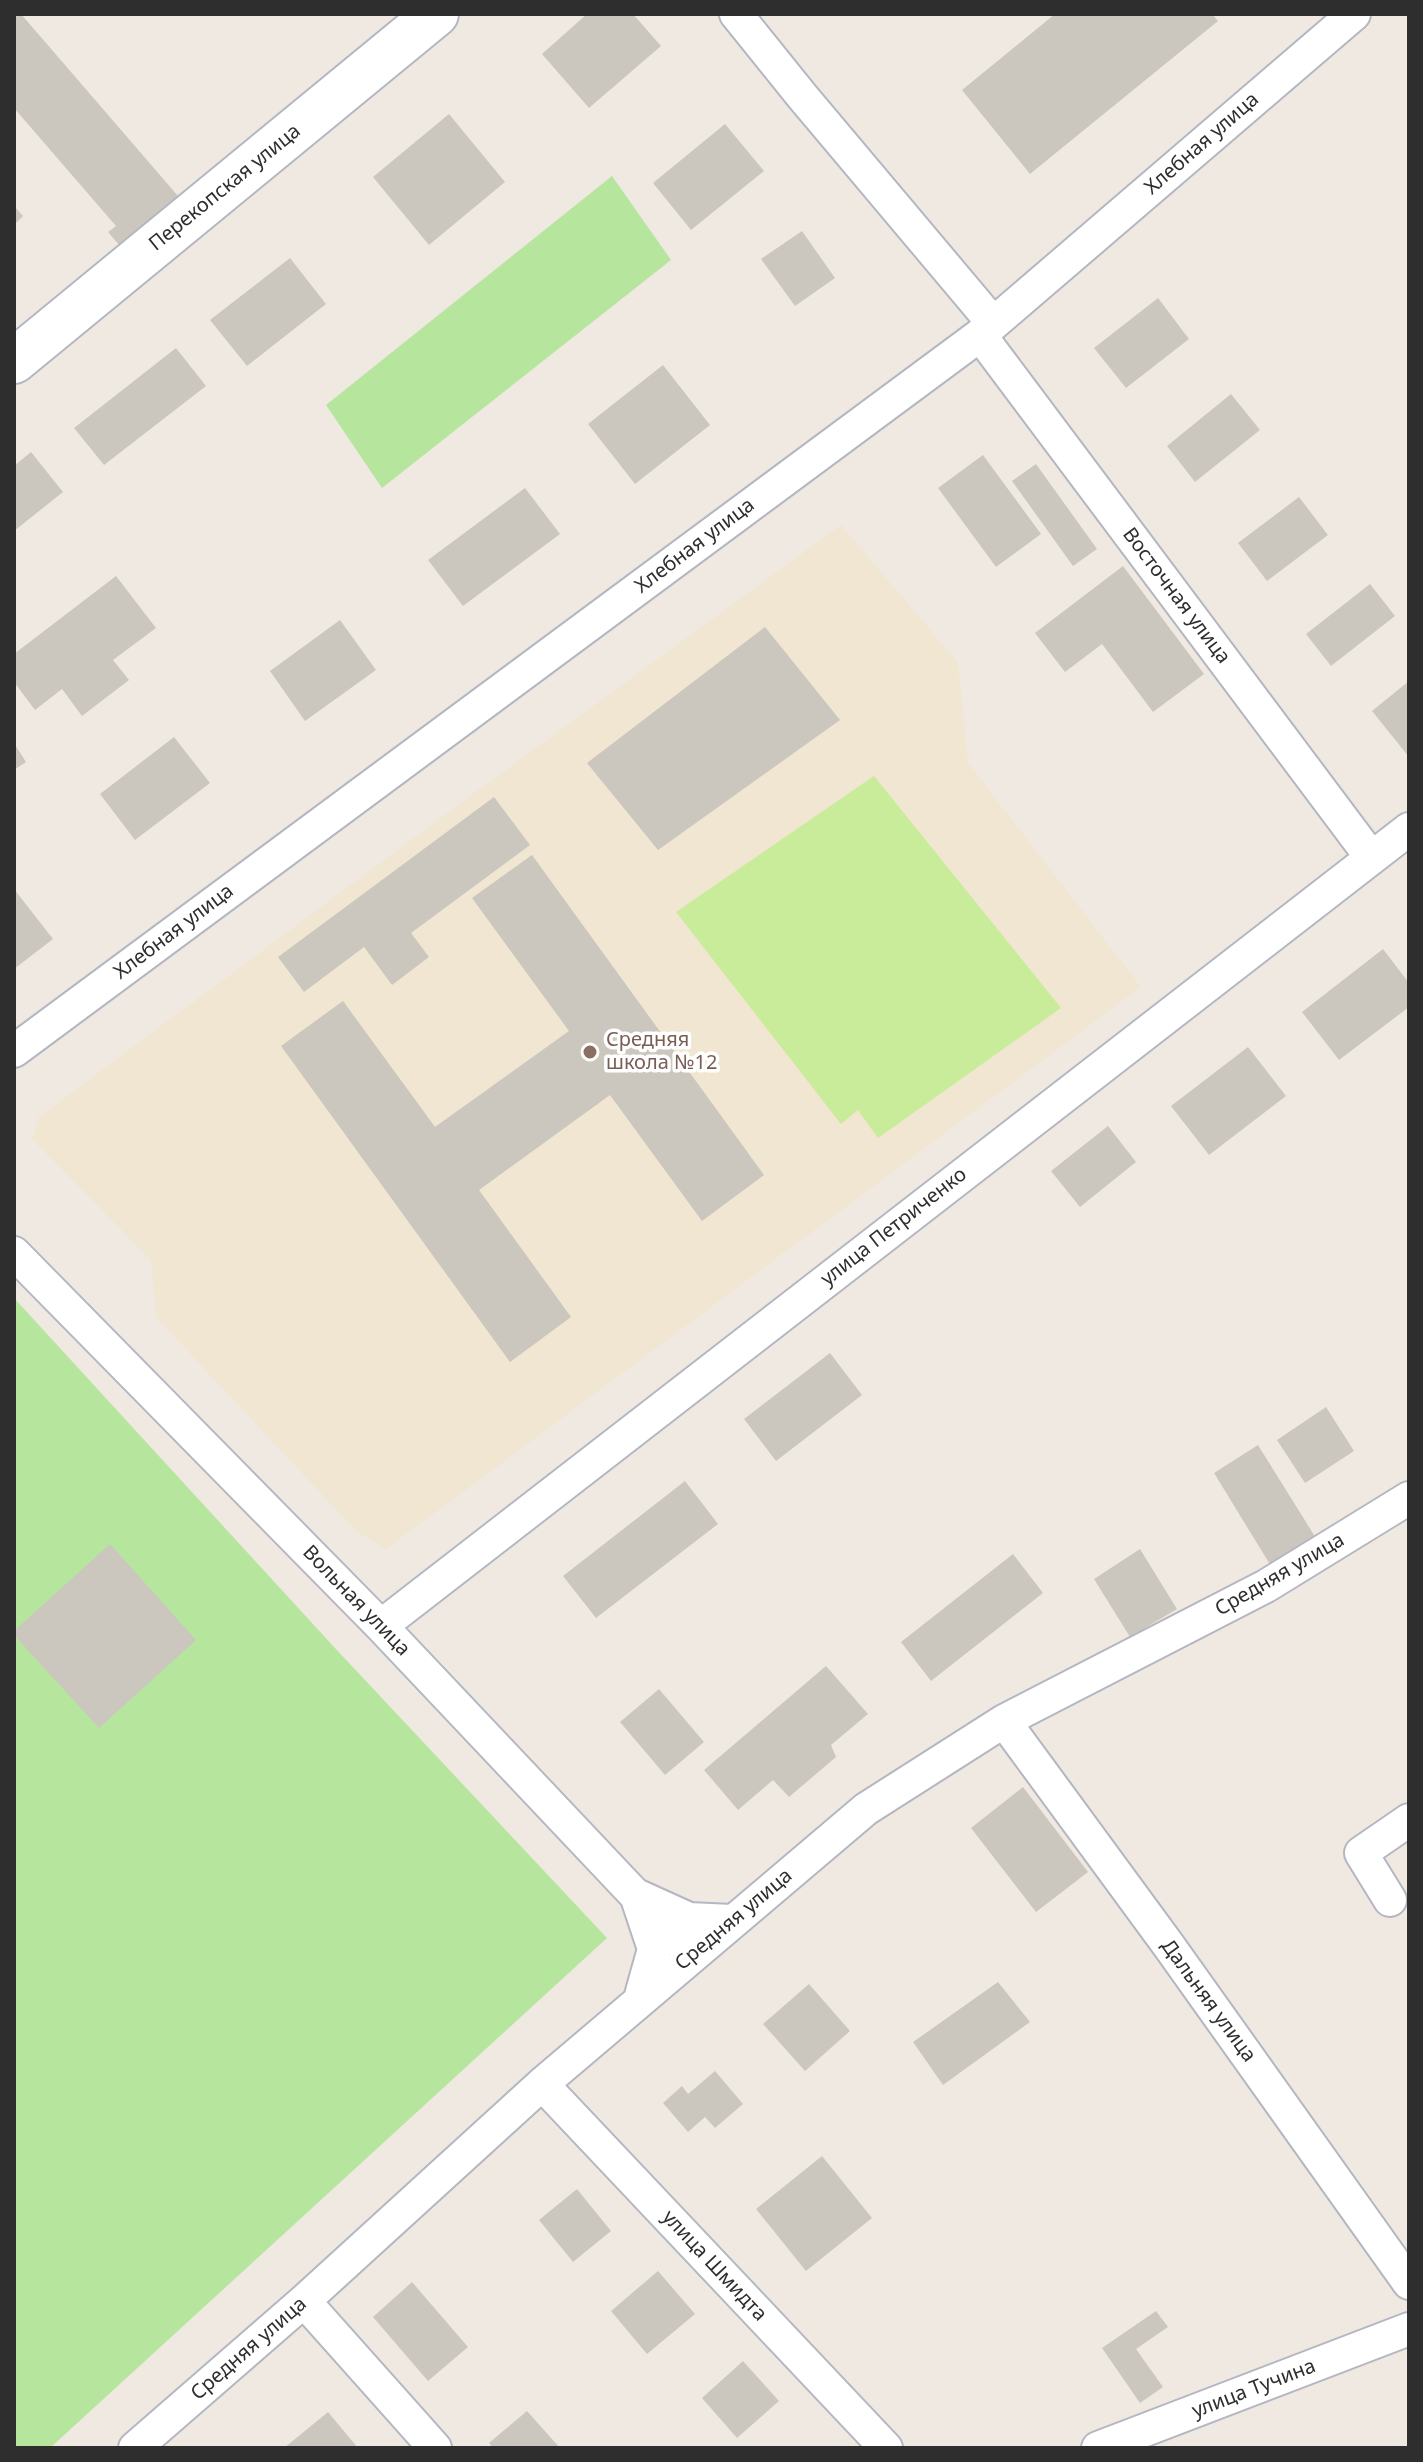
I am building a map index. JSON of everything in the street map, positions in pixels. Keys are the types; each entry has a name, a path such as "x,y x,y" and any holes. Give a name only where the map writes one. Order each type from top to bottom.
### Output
{"main road":[{"name":"Перекопская улица","path":"14,361 436,14"}],"street":[{"name":"Восточная улица","path":"736,14 987,329 1371,857"},
{"name":"Хлебная улица","path":"14,1051 987,329 1354,14"},
{"name":"улица Петриченко","path":"381,1626 1409,829"},
{"name":"Вольная улица","path":"14,1253 381,1626 692,1955"},
{"name":"Средняя улица","path":"135,2448 304,2301 542,2084 866,1809 1004,1721 1266,1586 1409,1498"},
{"name":"Дальняя улица","path":"1004,1721 1409,2283"},
{"path":"1390,1900 1361,1853 1409,1820"},
{"path":"636,1895 689,1919 732,1921"},
{"path":"636,1895 654,1949 640,1999"},
{"name":"улица Шмидта","path":"542,2084 886,2448"},
{"path":"304,2301 435,2448"},
{"name":"улица Тучина","path":"1098,2448 1409,2329"}],"shaded area":[{"name":"Средняя школа №12","path":"841,525 958,663 968,763 1141,987 386,1549 357,1532 156,1317 151,1260 32,1139 39,1117"}],"green space":[{"path":"612,176 671,260 382,488 326,405"},
{"path":"874,776 1061,1008 878,1138 858,1110 841,1124 676,912"},
{"path":"14,1298 334,1647 607,1938 50,2448 14,2448"}],"building":[{"path":"14,14 21,14 178,196 120,246 108,232 116,226 14,108"},
{"path":"587,14 633,14 661,46 589,108 542,54"},
{"path":"1055,14 1212,14 1218,21 1030,174 962,90"},
{"path":"449,114 505,182 429,245 373,177"},
{"path":"725,124 764,171 691,230 653,183"},
{"path":"14,206 23,216 14,225"},
{"path":"802,231 835,278 795,306 761,259"},
{"path":"290,258 326,304 247,366 210,320"},
{"path":"1158,298 1189,339 1126,388 1094,348"},
{"path":"176,348 206,386 104,465 74,428"},
{"path":"663,365 710,425 635,484 588,424"},
{"path":"1231,394 1260,430 1195,482 1167,446"},
{"path":"31,452 63,492 14,531 14,466"},
{"path":"983,455 1041,534 996,567 938,488"},
{"path":"1036,464 1097,549 1073,566 1012,481"},
{"path":"525,488 560,534 463,606 428,560"},
{"path":"1299,497 1328,535 1267,581 1238,543"},
{"path":"1123,566 1204,674 1153,712 1102,644 1065,672 1035,633"},
{"path":"116,576 156,628 113,660 129,680 82,716 62,689 35,710 14,682 14,654"},
{"path":"1370,584 1395,616 1331,666 1306,634"},
{"path":"340,620 376,670 305,721 270,671"},
{"path":"765,627 840,720 658,850 587,763"},
{"path":"1409,681 1409,757 1372,711"},
{"path":"174,737 210,783 135,840 100,794"},
{"path":"14,743 26,762 14,770"},
{"path":"494,797 530,845 411,933 429,957 392,985 364,947 304,992 278,957"},
{"path":"532,855 764,1175 702,1221 610,1095 479,1190 571,1317 510,1362 281,1046 343,1001 435,1127 569,1031 472,898"},
{"path":"14,889 53,939 14,969"},
{"path":"1383,949 1409,983 1409,1007 1339,1060 1302,1012"},
{"path":"1248,1047 1286,1096 1209,1155 1171,1106"},
{"path":"1108,1126 1136,1162 1080,1207 1051,1171"},
{"path":"830,1353 862,1395 776,1461 744,1419"},
{"path":"1326,1407 1354,1451 1305,1483 1277,1440"},
{"path":"1258,1445 1319,1543 1274,1571 1214,1473"},
{"path":"685,1481 718,1524 596,1618 563,1576"},
{"path":"110,1544 196,1640 99,1728 14,1635 14,1631"},
{"path":"1140,1549 1177,1609 1130,1637 1094,1579"},
{"path":"1013,1554 1043,1593 931,1681 901,1642"},
{"path":"826,1666 868,1714 831,1745 836,1757 789,1797 773,1780 738,1810 704,1770"},
{"path":"659,1689 704,1742 665,1775 620,1722"},
{"path":"1023,1787 1088,1872 1036,1912 971,1828"},
{"path":"998,1982 1030,2022 943,2085 913,2042"},
{"path":"809,1984 850,2031 805,2071 763,2024"},
{"path":"715,2071 743,2104 715,2128 705,2117 688,2132 663,2103 682,2086 688,2094"},
{"path":"822,2156 872,2218 806,2271 756,2209"},
{"path":"577,2189 611,2231 573,2262 539,2220"},
{"path":"658,2271 695,2314 647,2354 611,2311"},
{"path":"412,2282 468,2347 428,2381 373,2317"},
{"path":"1156,2311 1168,2327 1136,2349 1163,2387 1140,2403 1102,2348"},
{"path":"743,2361 779,2401 737,2438 702,2398"},
{"path":"527,2411 560,2448 493,2448 489,2443"},
{"path":"328,2412 358,2448 284,2448"}],"place":[{"name":"Средняя школа №12","path":"590,1052"}]}
